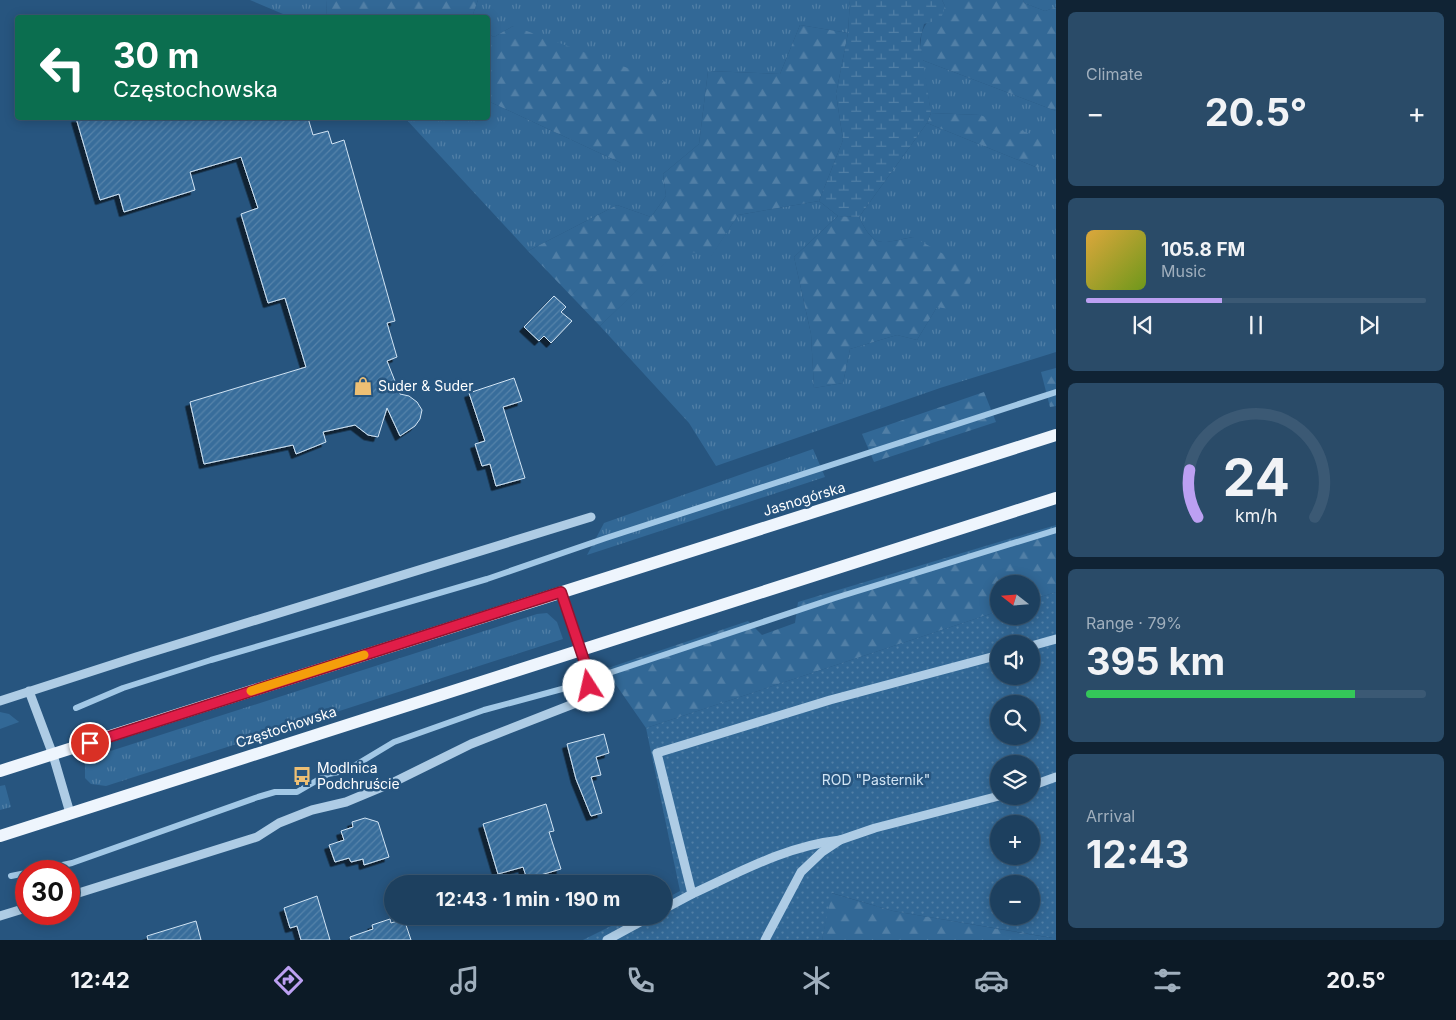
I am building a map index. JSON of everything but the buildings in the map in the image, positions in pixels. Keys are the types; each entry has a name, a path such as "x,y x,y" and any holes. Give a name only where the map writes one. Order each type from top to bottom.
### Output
{"main road":[{"name":"Jasnogórska","path":"561,592 1056,435"},
{"path":"581,649 1056,498"},
{"path":"0,771 561,592"},
{"name":"Częstochowska","path":"0,836 581,649"}],"street":[{"path":"0,701 591,516"},
{"path":"80,893 257,837 279,823 312,810 346,802 394,782 471,744 581,701 589,686 589,675 561,592"},
{"path":"1040,643 1056,639"},
{"path":"692,894 657,753 830,700 990,657"},
{"path":"29,691 53,755 70,813"},
{"path":"1040,783 1056,777"},
{"path":"672,905 774,856 812,843 840,840 875,828 990,798"},
{"path":"764,940 801,872 822,852 840,840"},
{"path":"0,916 15,911"},
{"path":"607,940 634,925"}],"green space":[{"path":"250,0 327,0 326,15 285,15"},
{"path":"327,0 478,0 473,15 326,15"},
{"path":"478,0 850,0 848,33 800,25 780,74 708,71 699,144 663,174 666,196 651,217 617,205 528,251 407,120 490,120 490,102 621,163 513,26 494,37 490,35 490,15 473,15"},
{"path":"850,0 942,0 945,6 941,19 924,24 920,40 931,113 927,123 859,217 838,216 819,201 843,140 836,94 848,33"},
{"path":"942,0 1023,0 1024,3 1045,11 1056,7 1056,111 922,60 921,41 923,29 945,6"},
{"path":"1023,0 1056,0 1056,7 1045,11 1024,3"},
{"path":"800,25 848,33 836,94 843,140 819,201 738,215 711,257 680,249 600,326 528,251 617,205 651,217 666,196 663,174 699,144 708,71 780,74"},
{"path":"513,26 666,82 653,134 621,163 490,102 490,35 494,37"},
{"path":"922,60 1056,111 1056,352 940,388 716,466 689,423 600,326 680,248 711,256 738,215 819,201 838,216 794,257 811,334 814,388 843,383 850,349 897,335 917,340 937,307 913,237 880,242 870,235 859,217 927,123 1038,168 980,115 931,113"},
{"path":"931,113 980,115 1054,143 1038,168 927,123"},
{"path":"838,216 859,217 870,235 880,242 913,237 976,272 954,310 937,307 917,340 897,335 850,349 843,383 814,388 811,334 794,257"},
{"path":"1056,368 1056,406 1050,407 1041,372"},
{"path":"984,392 996,422 874,462 862,434"},
{"path":"813,449 825,477 587,555 604,523"},
{"path":"1056,525 1056,592 1040,597 1040,575 990,575 990,614 646,728 605,669 748,621 762,635 795,623 798,602"},
{"name":"ROD \"Pasternik\"","path":"1056,592 1056,933 1053,938 893,911 832,893 822,940 583,940 613,925 672,925 672,895 680,891 646,728 990,614 990,625 1040,625 1040,597"},
{"path":"547,613 557,622 563,639 106,786 91,784 85,778 85,764 95,756 537,614"},
{"path":"0,712 9,714 19,722 0,729"},
{"path":"5,785 11,807 0,810 0,786"},
{"path":"831,893 893,911 1052,938 1056,933 1056,940 822,940"}],"waterway":[{"path":"76,708 123,688 211,660 487,579 606,538 1056,392"},
{"path":"606,674 835,598 1056,530"},
{"path":"80,860 258,797 275,792 297,792 328,774 344,771 354,766 394,742 484,710 573,686"},
{"path":"11,876 15,875"}],"slow traffic":[{"path":"251,691 364,655"}],"place":[{"name":"Suder & Suder","path":"363,386"},
{"name":"Modlnica Podchruście","path":"302,776"}],"route":[{"path":"90,743 561,592 589,675 589,686"}]}
